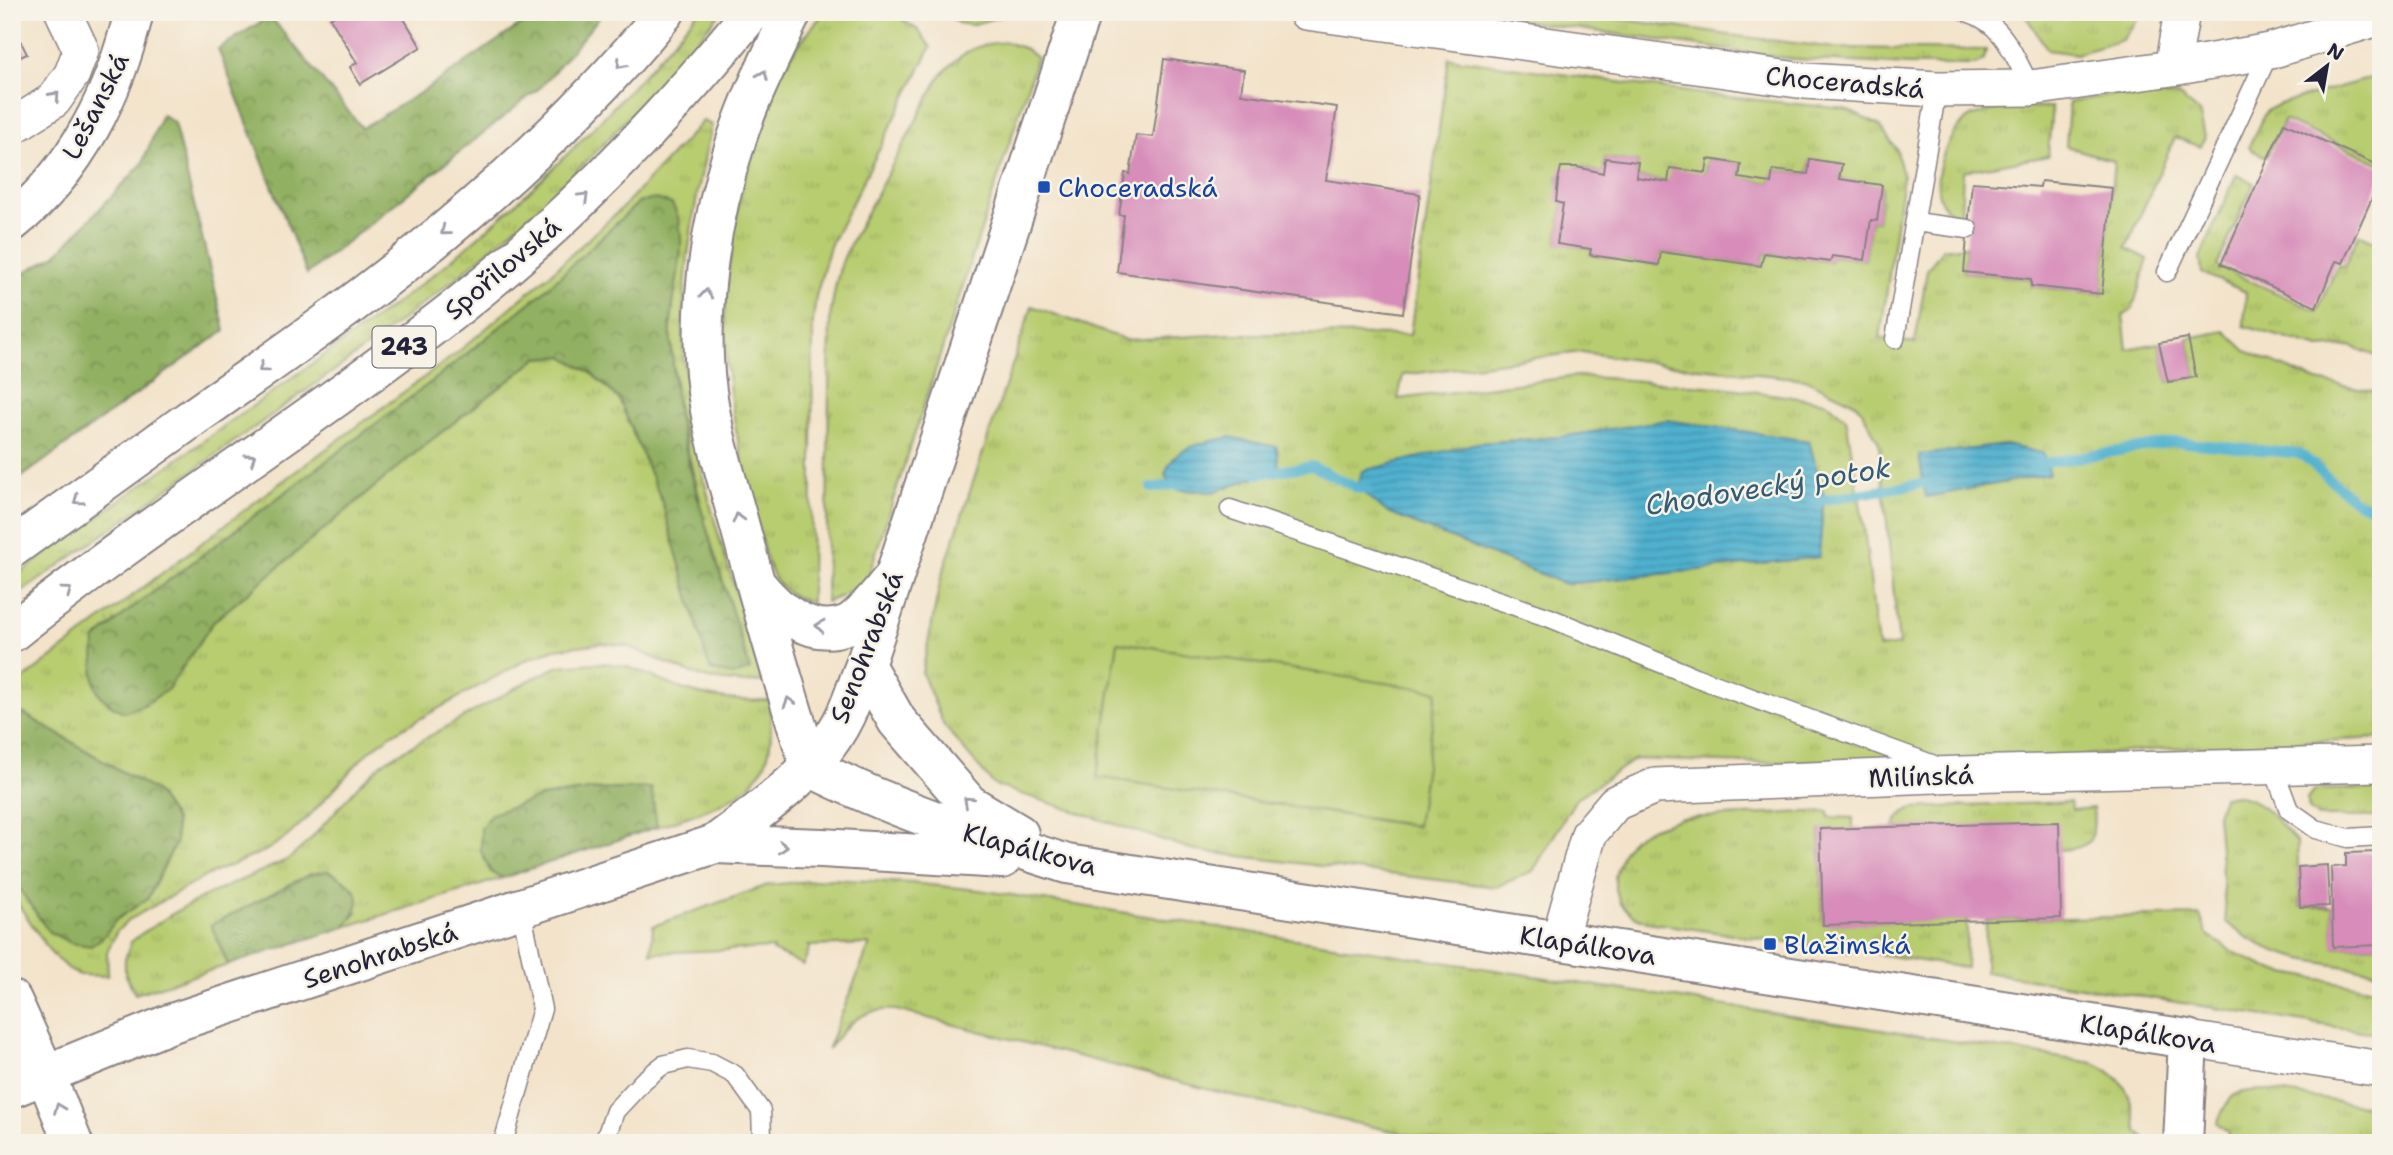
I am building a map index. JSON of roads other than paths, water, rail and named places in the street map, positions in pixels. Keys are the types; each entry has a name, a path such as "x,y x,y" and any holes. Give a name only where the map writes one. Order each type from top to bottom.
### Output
{"main road":[{"name":"Lešanská","path":"12,222 30,208 66,166 92,124 122,56 134,12"},
{"name":"243","path":"12,548 337,314 428,245 497,187 569,119 665,12"},
{"name":"Spořilovská","path":"12,632 148,531 357,383 502,270 581,200 655,126 752,12"},
{"path":"792,12 738,136 727,171 709,257 704,314 704,366 712,417 756,583 810,767"},
{"name":"Senohrabská","path":"29,1081 169,1024 715,844 762,810 810,767 844,718 865,665 1081,12"},
{"path":"756,583 777,608 791,619 819,627 834,627 855,620 893,578"},
{"path":"865,665 897,720 969,803 1067,863"},
{"name":"Klapálkova","path":"810,767 855,790 950,827 1067,863 2188,1039"},
{"path":"715,844 1067,863"},
{"path":"12,1000 29,1081 73,1143"},
{"path":"2183,1143 2188,1039"}],"street":[{"path":"12,127 54,100 72,74 81,50 63,12"},
{"name":"Choceradská","path":"1306,12 1792,79 1937,89 2031,88 2172,68 2270,51 2381,17"},
{"path":"2172,68 2182,12"},
{"name":"Milínská","path":"1559,940 1588,834 1615,803 1655,786 1961,774 2381,764"},
{"name":"Klapálkova","path":"2188,1039 2381,1069"}],"lane":[{"path":"1967,12 1992,24 2006,40 2031,88"},
{"path":"2167,272 2270,51"},
{"path":"1895,340 1937,89"},
{"path":"1915,222 1968,229"},
{"path":"1230,509 1550,618 1695,677 1961,774"},
{"path":"2273,766 2289,810 2316,830 2348,838 2381,836"},
{"path":"503,1143 542,1009 520,909"},
{"path":"604,1143 615,1111 644,1080 663,1065 688,1059 712,1063 734,1075 761,1111 762,1137 759,1143"}],"water":[{"path":"1667,420 1809,441 1824,496 1819,557 1566,584 1388,513 1357,488 1362,471 1478,443 1560,437"},
{"path":"1230,437 1277,447 1279,469 1213,492 1174,489 1165,475 1175,457 1191,447"},
{"path":"2005,445 2043,453 2049,474 1926,497 1919,455"}],"waterway":[{"name":"Chodovecký potok","path":"2032,465 2175,442 2301,454 2355,501 2381,511"},
{"name":"Chodovecký potok","path":"1258,474 1312,466 1357,488 1369,490"},
{"name":"Chodovecký potok","path":"1811,502 1937,481"},
{"name":"Chodovecký potok","path":"1151,488 1183,484"}],"place":[{"name":"Choceradská","path":"1044,187"},
{"name":"Blažimská","path":"1770,944"}]}
